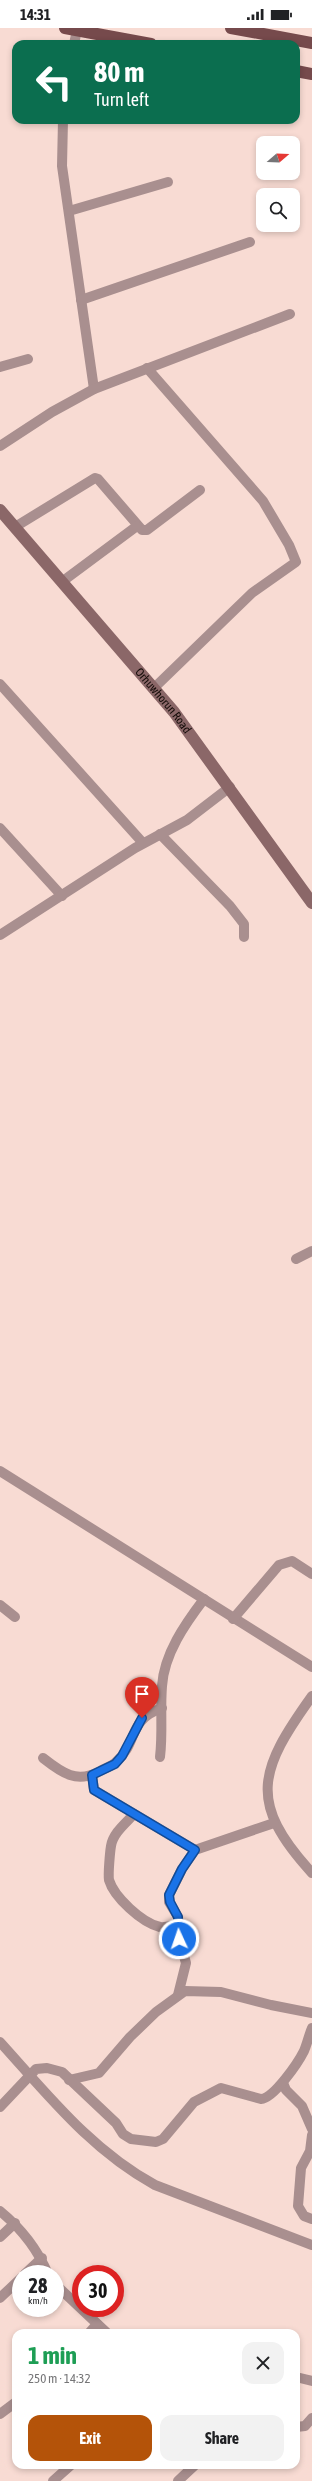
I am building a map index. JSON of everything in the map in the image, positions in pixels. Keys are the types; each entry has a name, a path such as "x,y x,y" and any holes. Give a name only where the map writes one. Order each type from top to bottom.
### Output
{"main road":[{"path":"231,28 292,40"},
{"path":"71,29 129,40"},
{"path":"300,42 312,44"},
{"path":"300,72 312,74"}],"street":[{"path":"71,29 73,40"},
{"path":"63,124 62,166 94,389"},
{"path":"69,211 168,182"},
{"path":"81,300 250,242"},
{"path":"0,446 52,412 94,389 290,314"},
{"path":"0,367 28,359"},
{"path":"147,368 263,501 289,545 296,562 252,594 154,688"},
{"path":"15,527 95,478 98,479 142,530 147,530 200,490"},
{"name":"Orhuwhorun Road","path":"0,510 154,688 230,787 312,902"},
{"path":"63,581 137,526"},
{"path":"0,684 144,843"},
{"path":"0,935 144,843 187,820 230,787"},
{"path":"0,828 62,896"},
{"path":"160,834 230,906 244,924 244,936"},
{"path":"296,1260 312,1251"},
{"path":"0,1471 204,1599 232,1619 312,1667"},
{"path":"232,1619 279,1564 292,1561 312,1574"},
{"path":"160,1757 163,1732 162,1686 167,1661 190,1617 204,1599"},
{"path":"0,1605 15,1617"},
{"path":"312,1696 271,1765 267,1782 268,1804 274,1823 289,1848 312,1873"},
{"path":"43,1758 72,1777 82,1778 92,1775 115,1764 122,1756 142,1718 162,1708"},
{"path":"92,1775 94,1790 195,1850"},
{"path":"134,1814 115,1835 111,1845 109,1878 113,1890 123,1902 149,1922 160,1927 178,1924"},
{"path":"178,1995 186,1963 179,1939 178,1917 170,1902 169,1895 182,1869 195,1850 274,1823"},
{"path":"69,2080 99,2073 130,2037 178,1995 185,1991 199,1990 221,1992 271,2006 312,2013"},
{"path":"0,2107 29,2074 36,2069 47,2068 62,2072 116,2123 123,2134 131,2139 156,2142 163,2139 194,2102 221,2088 264,2099 283,2082 303,2052 312,2028"},
{"path":"0,2042 77,2127 130,2172 155,2185 312,2245"},
{"path":"283,2082 286,2090 302,2106 312,2128"},
{"path":"312,2135 310,2151 301,2168 298,2206 304,2216 312,2219"},
{"path":"0,2211 15,2223 42,2258 45,2265"},
{"path":"0,2237 15,2223"},
{"path":"35,2265 42,2258"},
{"path":"0,2298 12,2287"},
{"path":"64,2293 103,2329"},
{"path":"93,2329 97,2324"},
{"path":"300,2378 312,2381"},
{"path":"0,2414 12,2405"},
{"path":"300,2427 305,2426 312,2418"},
{"path":"53,2481 66,2469"},
{"path":"178,2481 191,2469"}],"route":[{"path":"142,1718 122,1756 115,1764 92,1775 92,1783 94,1790 100,1794 195,1850 189,1856 169,1895 170,1902 178,1917 177,1930 179,1939"}]}
